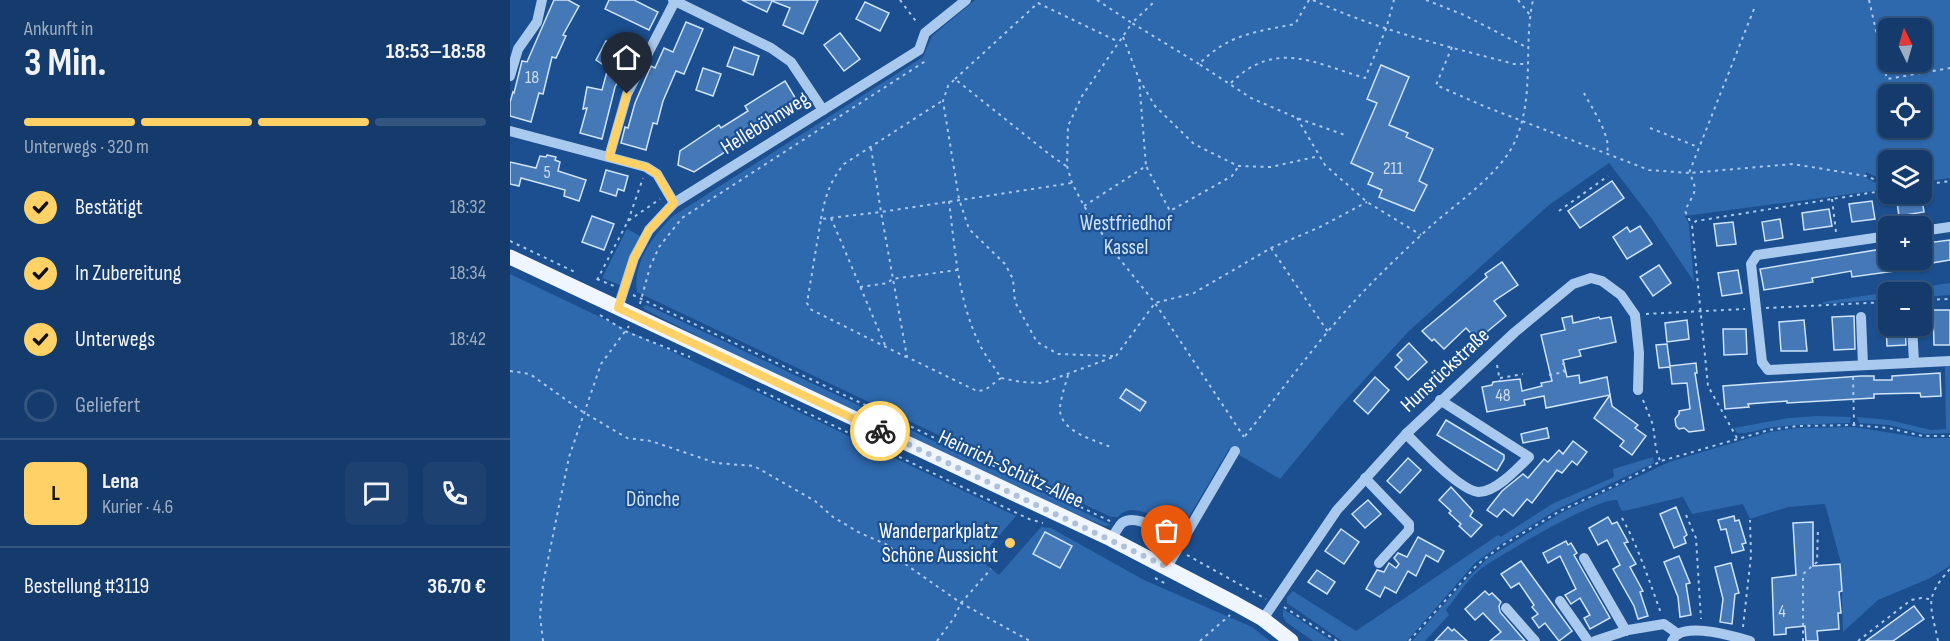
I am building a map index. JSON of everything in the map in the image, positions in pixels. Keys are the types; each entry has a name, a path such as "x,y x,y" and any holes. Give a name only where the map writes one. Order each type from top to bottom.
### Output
{"main road":[{"name":"Heinrich-Schütz-Allee","path":"510,257 1111,539 1263,619 1291,641"}],"street":[{"path":"510,76 518,49 537,22 542,0"},
{"path":"609,157 627,94 674,0 771,48 791,62 823,110"},
{"name":"Helleböhnweg","path":"618,308 634,258 649,230 671,199 823,110 919,50 925,33 966,0"},
{"path":"510,131 646,167 657,174 671,199"},
{"path":"1932,230 1950,227"},
{"path":"1878,238 1757,255 1751,264 1762,362 1768,370 1950,361"},
{"name":"Hunsrückstraße","path":"1263,619 1337,510 1365,478 1440,400 1515,332 1573,284 1591,278 1602,281 1621,295 1635,315"},
{"path":"1635,315 1639,354 1638,390"},
{"path":"1858,366 1861,317"},
{"path":"1913,336 1914,362"},
{"path":"1406,434 1445,471 1469,489 1481,492 1509,477 1529,457 1440,400"},
{"path":"1167,567 1234,451"},
{"path":"1365,478 1409,524 1409,530 1379,563"},
{"path":"1111,539 1122,523 1131,520 1143,522 1168,534 1178,546"},
{"path":"1584,558 1626,631"},
{"path":"1560,601 1588,641"},
{"path":"1506,608 1534,641"},
{"path":"1595,641 1626,631 1664,624 1675,637 1702,631 1730,634 1746,640"}],"path":[{"path":"642,300 650,267 659,248 670,231 682,219 924,62 925,33 900,0"},
{"path":"1097,0 1251,98 1345,135"},
{"path":"1156,0 1132,23 1082,96 1068,126 1067,166 1072,183 1084,206 1114,252 1155,303 1244,437"},
{"path":"1199,64 1215,49 1243,35 1295,24 1311,0 1347,16 1386,29 1514,63 1528,64"},
{"path":"1231,84 1243,71 1265,60 1292,57 1365,78 1386,29 1394,0"},
{"path":"1426,0 1464,15 1528,48"},
{"path":"1518,0 1530,15"},
{"path":"1234,451 1298,367 1362,293 1421,235 1503,163 1515,142 1523,120 1527,98 1530,15 1533,0"},
{"path":"1869,0 1887,79 1950,68"},
{"path":"1116,356 1058,354 1037,342 1015,302 1013,279 1005,264 969,229 959,199 943,101 948,86 1038,3 1119,42"},
{"path":"1692,225 1685,211 1695,193 1695,184 1689,173 1754,9"},
{"path":"1123,37 1139,79 1155,106 1194,144 1239,166 1271,167 1319,156"},
{"path":"1452,47 1436,85 1486,107 1649,170 1689,173 1793,164 1866,176 1878,181"},
{"path":"955,79 1067,166"},
{"path":"1139,79 1146,166 1170,211 1232,176 1239,166"},
{"path":"1584,93 1604,132 1609,145 1607,152"},
{"path":"943,101 844,164 833,177 825,195 807,303 810,309 977,391 985,390 1001,378"},
{"path":"1297,117 1325,165 1367,202 1421,235"},
{"path":"1650,128 1698,147"},
{"path":"871,148 907,357"},
{"path":"1084,206 1146,166"},
{"path":"596,282 628,221 646,167"},
{"path":"1560,211 1608,176"},
{"path":"1932,184 1950,181"},
{"path":"821,219 1072,183"},
{"path":"1832,198 1838,244"},
{"path":"628,221 671,199"},
{"path":"949,201 958,270 967,311 981,346 1001,378 1043,383 1116,356 1155,303 1194,293 1271,248 1320,227 1367,202"},
{"path":"831,218 885,345"},
{"path":"510,241 559,263"},
{"path":"1271,248 1328,332"},
{"path":"860,287 888,283 892,279 958,270"},
{"path":"633,295 1121,526"},
{"path":"1932,300 1950,299"},
{"path":"1635,315 1878,302"},
{"path":"543,641 540,616 543,584 569,457 601,364 627,332 694,359"},
{"path":"1489,356 1497,365 1500,379 1523,374"},
{"path":"1549,375 1564,372 1564,362"},
{"path":"1854,425 1858,366"},
{"path":"510,371 530,374 583,412 627,438 651,441 716,463 754,466 815,501 833,517 860,533 890,546 898,559 961,603 1030,641"},
{"path":"1068,375 1060,406 1061,417 1069,428 1113,448"},
{"path":"756,388 1029,519 1048,523"},
{"path":"1638,390 1653,425 1660,461"},
{"path":"1409,641 1477,565 1501,546 1560,511 1660,461 1769,430 1797,426 1854,425 1888,428 1923,436 1950,436"},
{"path":"1686,515 1696,538 1702,631"},
{"path":"1622,518 1634,540 1664,624"},
{"path":"1746,640 1751,556 1750,520"},
{"path":"1803,641 1801,617 1803,574 1817,562 1818,528"},
{"path":"1178,546 1246,589 1286,608 1337,641"},
{"path":"937,641 954,618 961,603 991,569"},
{"path":"1938,641 1929,599 1938,582 1950,569"},
{"path":"1858,641 1911,600 1929,599"},
{"path":"1200,641 1230,615"}],"green space":[{"name":"Westfriedhof Kassel","path":"975,0 1950,0 1950,178 1932,181 1932,150 1878,150 1878,177 1866,172 1866,178 1878,184 1878,190 1685,216 1689,224 1694,282 1652,219 1609,163 1549,205 1409,331 1342,404 1280,479 1229,449 1180,532 1140,511 1131,510 1118,517 1111,517 637,292 636,281 641,260 652,241 673,216 923,57 932,36"},
{"path":"627,229 640,236 620,285 602,278"},
{"name":"Dönche","path":"510,274 1016,516 979,559 999,575 1041,527 1051,528 1144,580 1252,627 1270,641 510,641"},
{"path":"1950,283 1950,295 1932,296 1932,286"},
{"path":"1878,294 1878,300 1823,304 1823,302"},
{"path":"647,305 1111,525 1104,526 1040,499 709,342 644,309 643,306"},
{"path":"1950,366 1950,433 1925,434 1889,425 1859,423 1857,417 1889,420 1931,430 1946,429 1945,367"},
{"path":"1851,417 1850,423 1784,426 1742,433 1737,433 1734,428 1788,418"},
{"path":"1854,427 1923,438 1950,438 1950,566 1928,579 1878,600 1843,632 1841,563 1825,504 1788,507 1750,519 1743,504 1692,514 1683,497 1624,511 1621,510 1617,500 1605,502 1549,528 1477,572 1446,610 1449,615 1425,641 1412,641 1488,558 1561,513 1669,462 1770,432 1798,428"},
{"path":"1653,457 1654,463 1558,509 1475,563 1407,641 1342,641 1287,603 1287,597 1293,591 1356,631 1498,535 1501,537 1552,504 1614,477 1613,469"},
{"path":"1283,609 1332,641 1313,641 1286,622"}],"building":[{"path":"554,0 568,0 579,6 563,35 566,36 556,58 552,57 543,94 539,93 531,122 510,116 510,102 522,61 527,62"},
{"path":"609,0 634,0 658,12 649,30 605,9"},
{"path":"742,0 818,0 803,34 783,25 790,8 772,1 767,12"},
{"path":"865,2 889,13 880,31 856,19"},
{"path":"686,22 703,29 684,74 676,71 663,101 657,124 653,123 646,150 621,143 625,127 628,128 635,103 651,66 655,68 664,48 673,52"},
{"path":"840,33 860,59 844,71 824,45"},
{"path":"606,41 632,56 615,87 602,139 580,133 587,108 583,109 587,87 602,90 608,68 596,60"},
{"path":"734,47 759,56 753,75 727,66"},
{"path":"1381,65 1409,77 1389,125 1408,133 1406,137 1433,149 1419,181 1427,185 1414,211 1379,197 1382,190 1368,184 1373,173 1351,163 1377,103 1367,99"},
{"path":"703,68 721,74 713,96 696,90"},
{"path":"785,81 799,104 781,115 777,109 750,129 753,134 694,172 678,165 680,151 719,125 721,128 748,111 745,106"},
{"path":"547,155 556,157 555,160 560,162 558,171 586,180 579,201 564,196 565,190 521,178 519,186 510,184 510,162 536,168 540,156 546,157"},
{"path":"606,170 628,176 624,191 618,189 616,196 600,191"},
{"path":"1612,181 1624,198 1580,228 1568,211"},
{"path":"1872,201 1875,219 1852,222 1849,204"},
{"path":"1897,204 1923,204 1924,212 1899,216"},
{"path":"1829,209 1832,226 1804,230 1802,213"},
{"path":"592,216 614,224 604,250 582,242"},
{"path":"1780,219 1783,238 1765,241 1762,222"},
{"path":"1733,222 1736,244 1717,246 1714,224"},
{"path":"1640,226 1652,244 1627,259 1613,237 1627,227 1630,232"},
{"path":"1950,240 1950,260 1932,263 1932,242"},
{"path":"1878,250 1878,270 1902,270 1852,277 1851,271 1812,278 1813,282 1764,290 1760,269"},
{"path":"1502,262 1518,285 1494,301 1506,316 1477,340 1466,328 1444,349 1422,331 1487,277 1485,274"},
{"path":"1659,265 1671,283 1653,296 1640,277"},
{"path":"1738,270 1742,293 1722,296 1718,273"},
{"path":"1933,310 1950,310 1950,345 1934,345"},
{"path":"1572,316 1573,323 1599,317 1600,319 1611,317 1616,342 1579,350 1581,356 1563,360 1567,377 1579,375 1580,383 1607,377 1610,395 1546,408 1544,396 1524,400 1525,405 1487,412 1482,387 1492,385 1493,382 1520,379 1522,391 1552,381 1541,335 1565,330 1562,318"},
{"path":"1854,316 1855,349 1834,350 1832,317"},
{"path":"1687,320 1689,339 1667,342 1665,323"},
{"path":"1804,320 1807,351 1781,351 1779,322"},
{"path":"1723,329 1746,329 1747,354 1724,355"},
{"path":"1886,336 1906,336 1906,345 1887,346"},
{"path":"1409,343 1427,362 1408,380 1395,367 1402,360 1397,355"},
{"path":"1667,344 1670,366 1696,363 1697,373 1695,373 1704,430 1689,432 1676,426 1675,419 1679,411 1690,409 1687,383 1672,384 1670,367 1659,368 1656,345"},
{"path":"1940,373 1941,396 1921,397 1920,393 1874,394 1874,398 1787,403 1787,401 1748,404 1749,407 1725,409 1723,386 1861,376 1874,376 1874,380 1892,380 1892,376"},
{"path":"1375,377 1389,390 1368,414 1354,401"},
{"path":"1126,389 1146,402 1140,411 1120,398"},
{"path":"1610,395 1612,406 1638,425 1635,428 1646,436 1632,455 1620,446 1624,441 1594,418"},
{"path":"1446,420 1504,455 1497,471 1437,435"},
{"path":"1547,428 1549,438 1523,443 1521,434"},
{"path":"1573,441 1587,452 1577,465 1572,461 1562,473 1557,470 1532,503 1527,499 1513,516 1504,509 1497,517 1487,510 1502,491 1523,474 1528,478 1544,459 1548,462 1559,450 1563,454"},
{"path":"1408,458 1421,470 1400,493 1387,481"},
{"path":"1451,487 1473,511 1470,516 1482,525 1471,537 1449,513 1451,511 1439,500"},
{"path":"1368,500 1381,514 1365,528 1352,514"},
{"path":"1676,507 1687,535 1684,537 1686,543 1674,548 1660,514"},
{"path":"1734,516 1735,521 1739,520 1746,543 1742,544 1744,550 1732,553 1726,529 1721,530 1718,520"},
{"path":"1608,517 1612,524 1617,522 1628,542 1624,543 1636,564 1630,567 1643,591 1640,592 1648,616 1638,619 1634,606 1613,569 1620,565 1607,540 1598,545 1589,528"},
{"path":"1813,522 1813,566 1840,564 1842,591 1839,592 1841,613 1838,613 1839,629 1817,631 1818,641 1806,641 1805,626 1786,628 1786,634 1774,635 1772,578 1796,575 1793,523"},
{"path":"1341,529 1359,542 1344,564 1325,551"},
{"path":"1045,532 1072,546 1060,568 1033,554"},
{"path":"1418,537 1444,551 1438,562 1426,555 1416,576 1408,571 1396,593 1385,587 1380,597 1366,589 1377,570 1384,572 1389,563 1396,568 1399,564 1394,558 1398,553 1407,557"},
{"path":"1566,541 1568,545 1571,543 1577,553 1574,555 1610,618 1590,629 1584,618 1590,615 1580,598 1571,604 1565,595 1576,589 1560,556 1548,563 1543,553"},
{"path":"1679,556 1690,583 1686,584 1691,615 1680,617 1678,597 1664,562"},
{"path":"1521,561 1572,631 1559,641 1545,623 1539,628 1532,618 1538,614 1519,583 1511,588 1501,574"},
{"path":"1731,563 1739,593 1735,594 1732,624 1720,622 1723,599 1715,567"},
{"path":"1317,570 1335,582 1327,594 1308,582"},
{"path":"1485,591 1489,595 1492,593 1501,602 1500,612 1525,641 1490,641 1501,632 1483,613 1475,620 1465,609"},
{"path":"1914,606 1924,619 1893,641 1866,641"},
{"path":"1448,627 1452,631 1454,629 1467,641 1435,641"}],"way so far":[{"path":"880,431 1167,567"}],"place":[{"name":"Wanderparkplatz Schöne Aussicht","path":"1010,543"}],"route":[{"path":"627,94 609,157 646,167 657,174 674,203 649,230 634,258 618,308 880,431"}]}
